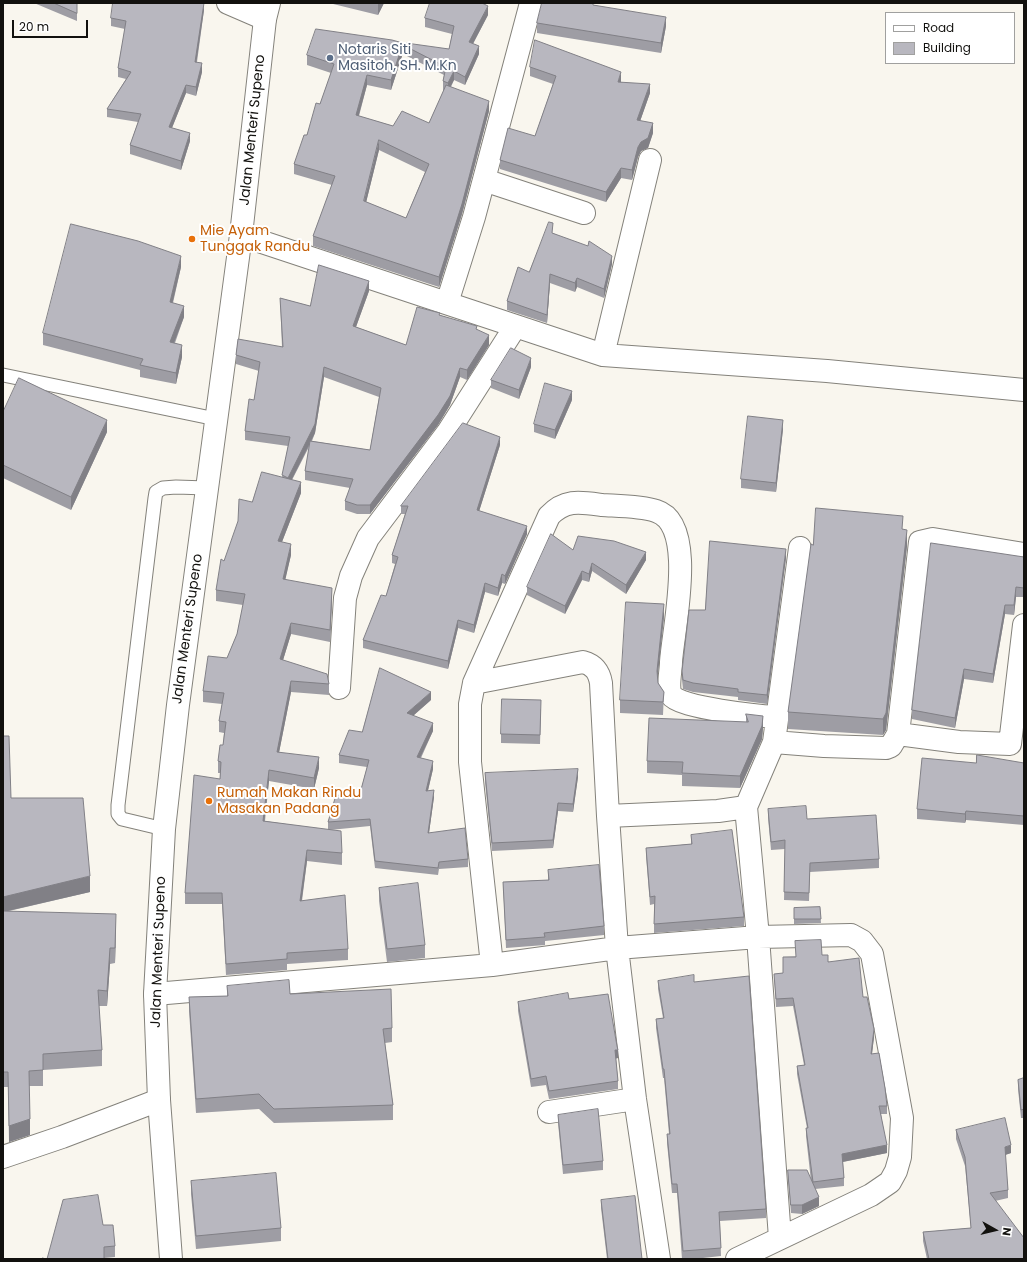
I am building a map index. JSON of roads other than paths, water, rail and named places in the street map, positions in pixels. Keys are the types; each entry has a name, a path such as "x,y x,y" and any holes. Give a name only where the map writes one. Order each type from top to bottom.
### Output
{"street":[{"path":"228,3 267,11"},
{"path":"447,303 484,180 531,3"},
{"name":"Jalan Menteri Supeno","path":"171,1259 159,1100 155,994 164,829 178,705 241,235 267,11"},
{"path":"603,355 650,160"},
{"path":"484,180 584,213"},
{"path":"241,235 603,355 827,371 1024,390"},
{"path":"339,688 345,598 351,576 368,538 448,432 515,327"},
{"path":"492,965 470,762 470,704 474,683 549,516 558,507 566,503 596,504 657,511 669,518 676,531 680,549 679,588 672,652 670,689 672,695 677,700 703,707 777,717"},
{"path":"774,742 824,746 886,748 891,746 898,734 920,542 933,539 1023,550"},
{"path":"780,1238 758,937 746,807 774,742 800,548"},
{"path":"898,734 959,742 1017,744 1024,625"},
{"path":"474,683 583,662 595,669 600,675 617,948 635,1099 658,1259"},
{"path":"608,816 718,811 746,807"},
{"path":"155,994 492,965 617,948 758,937 851,935 862,941 872,954 902,1118 900,1157 896,1172 890,1182 871,1195 737,1259"},
{"path":"549,1112 635,1099"},
{"path":"3,1157 62,1137 159,1100"}],"lane":[{"path":"3,375 216,419"},
{"path":"164,829 122,820 118,814 155,498 156,492 163,488 207,488"}],"place":[{"name":"Notaris Siti Masitoh, SH. M.Kn","path":"330,58"},
{"name":"Mie Ayam Tunggak Randu","path":"192,239"},
{"name":"Rumah Makan Rindu Masakan Padang","path":"209,801"}]}
